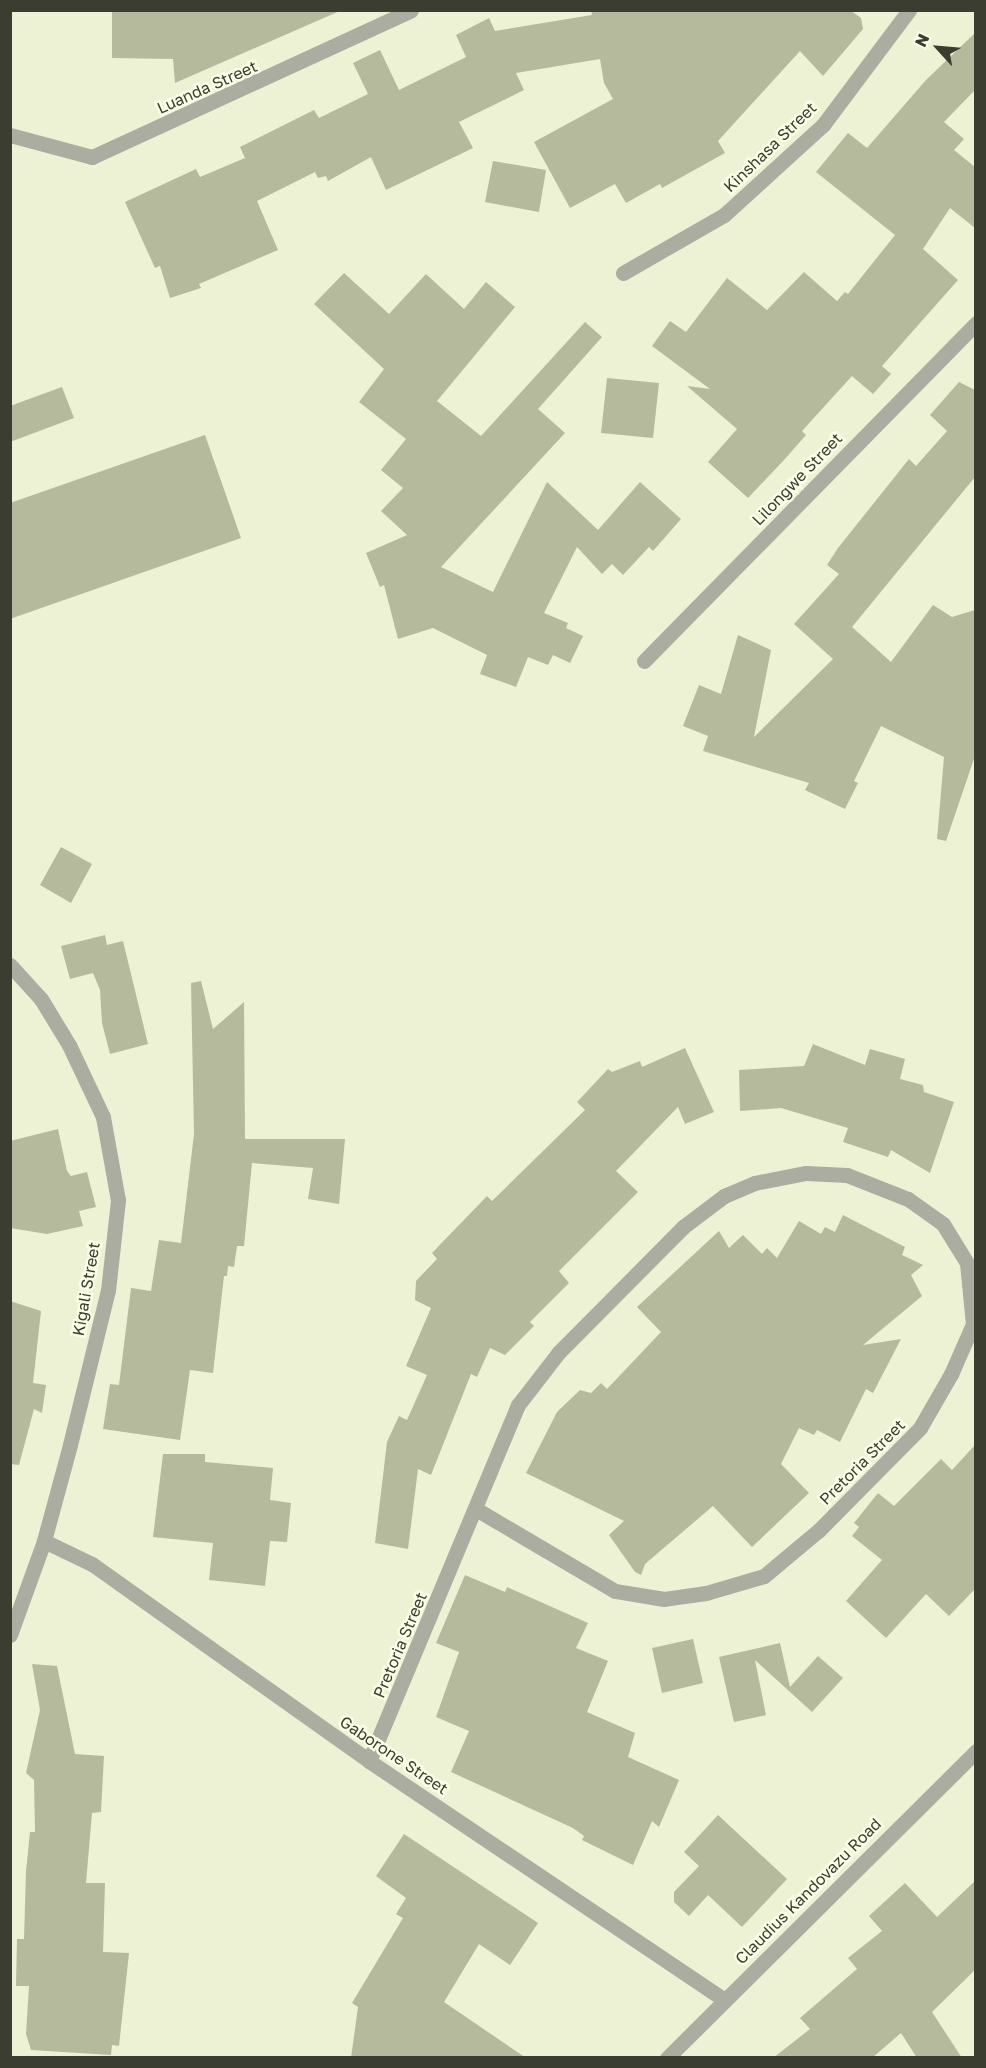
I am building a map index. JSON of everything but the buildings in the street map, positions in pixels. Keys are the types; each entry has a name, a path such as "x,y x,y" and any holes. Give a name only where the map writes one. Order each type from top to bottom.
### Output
{"street":[{"name":"Luanda Street","path":"10,135 92,157 411,10"},
{"name":"Kinshasa Street","path":"623,273 724,215 823,125 909,10"},
{"name":"Lilongwe Street","path":"644,661 975,323"},
{"name":"Kigali Street","path":"10,965 41,999 69,1045 103,1117 118,1200 108,1290 44,1541 10,1635"},
{"name":"Pretoria Street","path":"369,1761 518,1405 559,1352 683,1227 724,1196 783,1176 847,1175 908,1199 943,1224 967,1263 973,1324 951,1374 920,1428 819,1530 764,1576 706,1593 664,1599 615,1591 476,1509"},
{"name":"Gaborone Street","path":"44,1541 92,1564 369,1761 724,2000"},
{"name":"Claudius Kandovazu Road","path":"667,2058 975,1751"}]}
